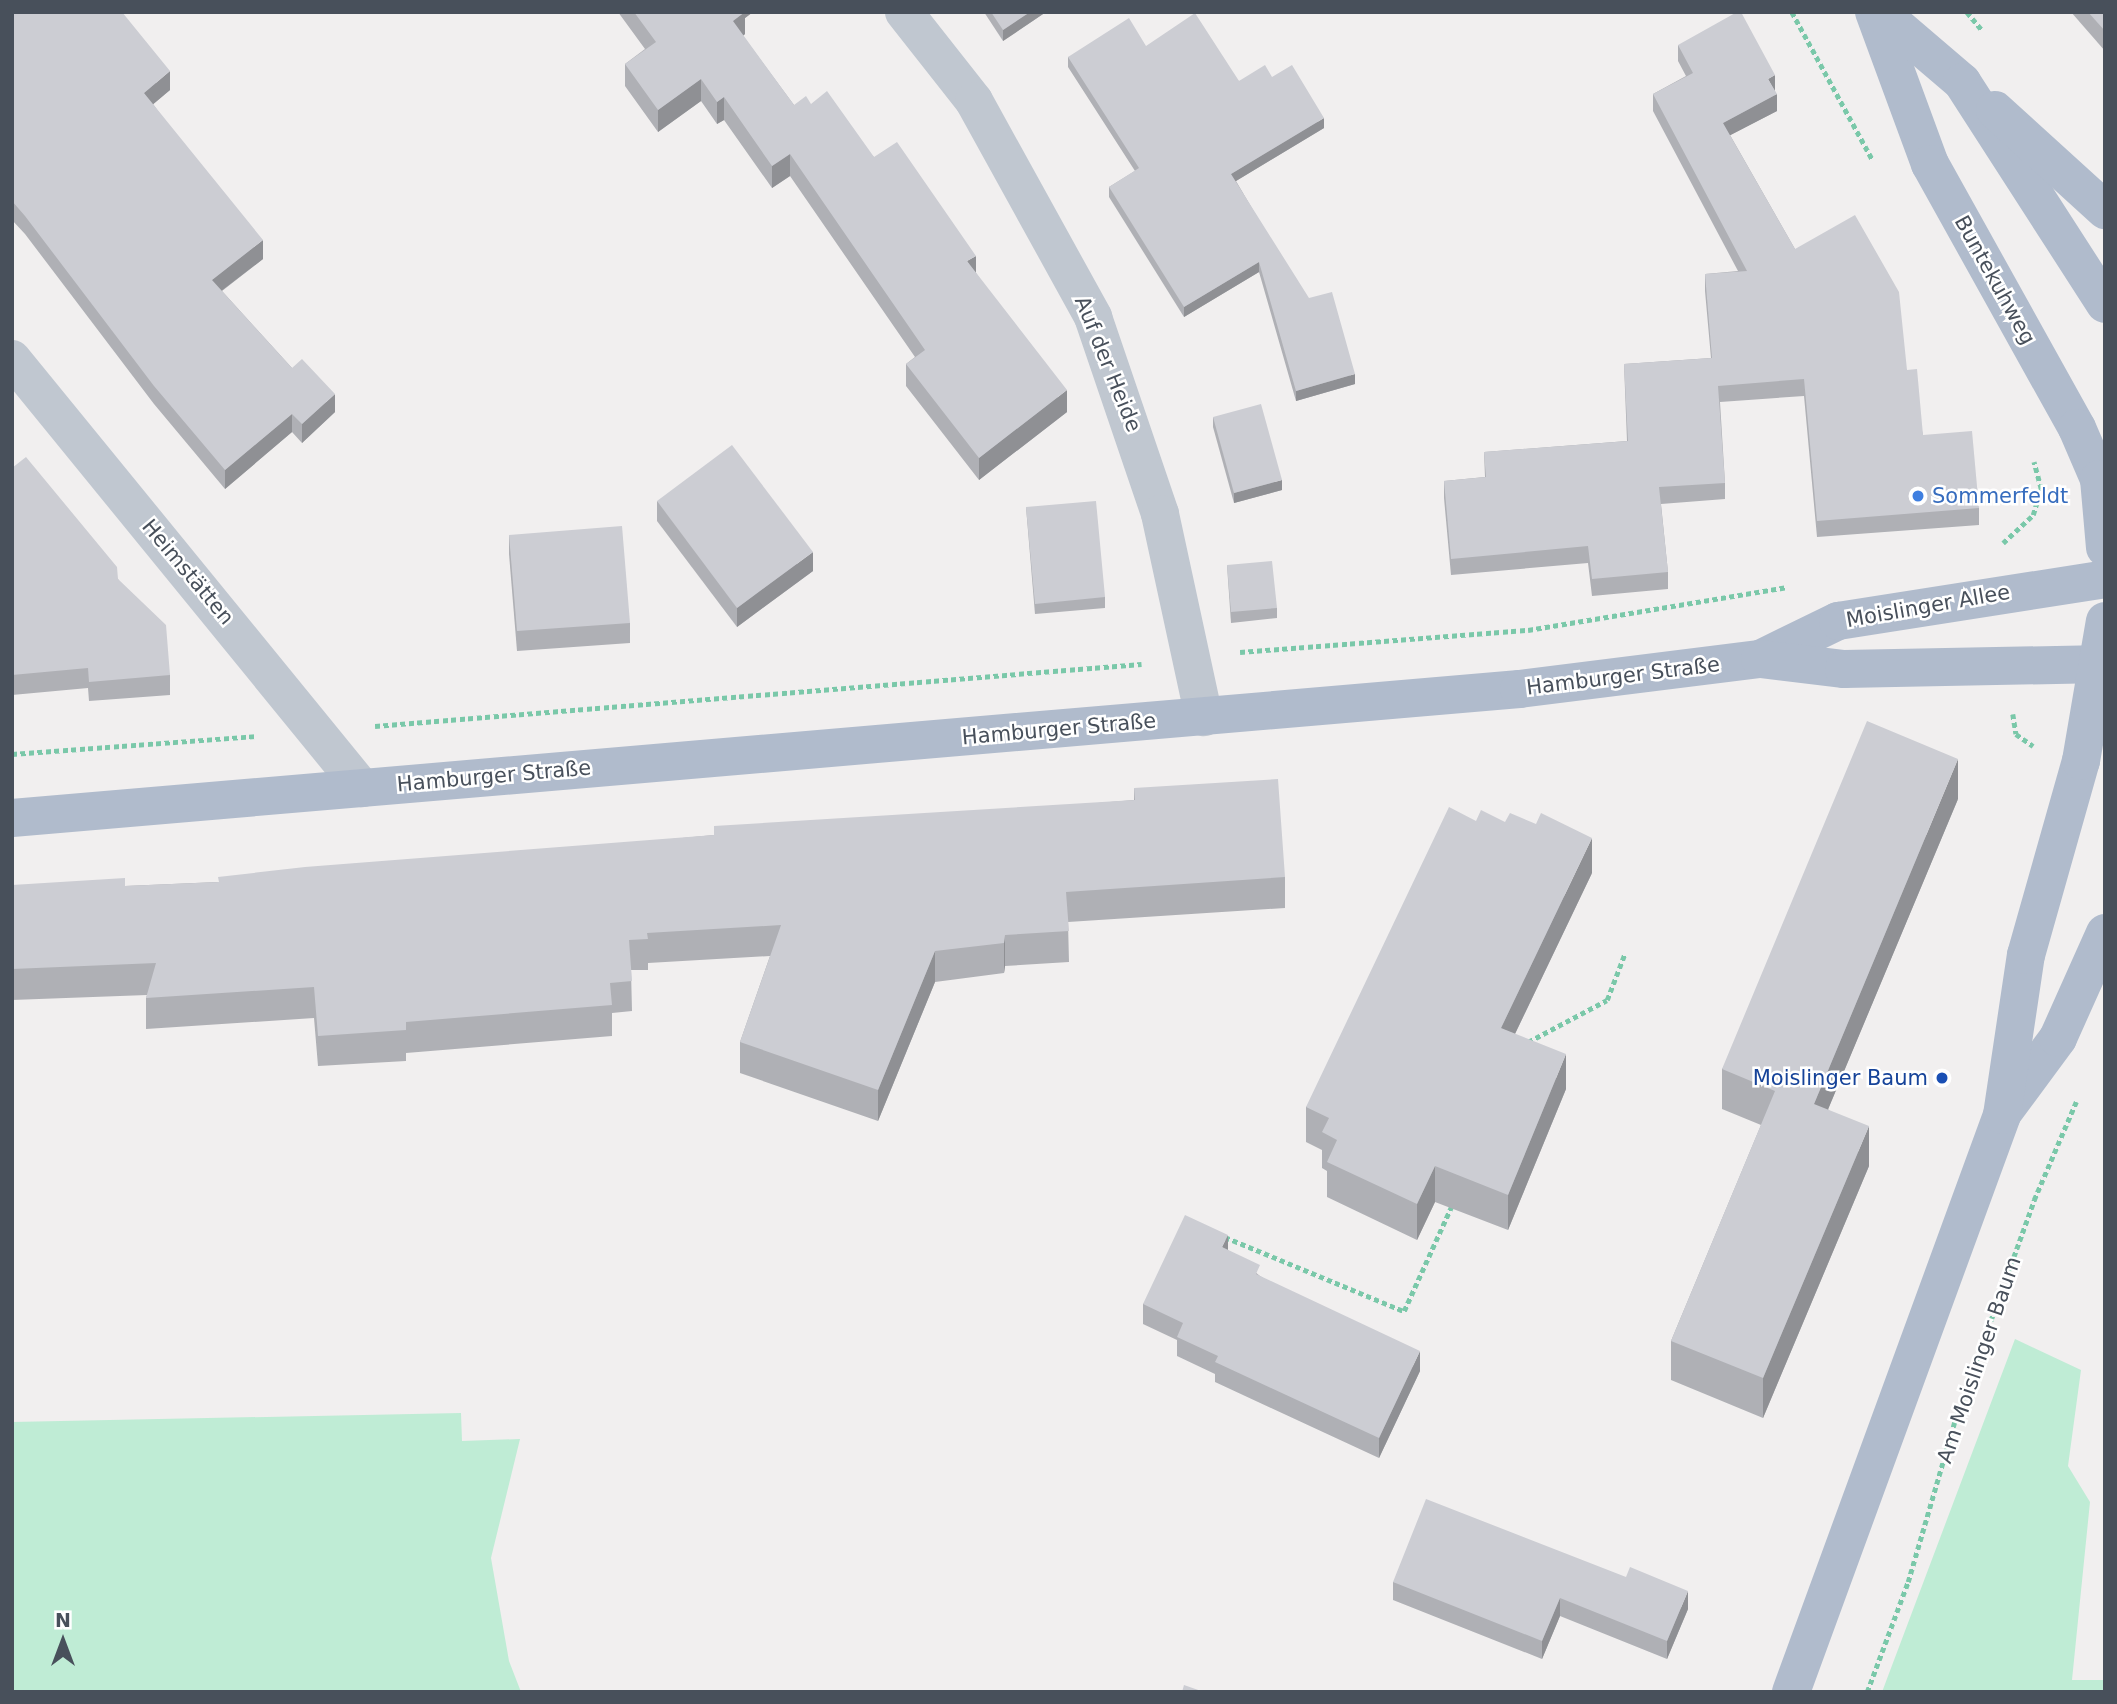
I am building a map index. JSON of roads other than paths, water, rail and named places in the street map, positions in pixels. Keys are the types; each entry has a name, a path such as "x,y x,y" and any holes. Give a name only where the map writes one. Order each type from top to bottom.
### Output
{"main road":[{"name":"Buntekuhweg","path":"1874,12 1930,164 2077,428 2099,479 2105,548"},
{"path":"1880,12 2105,210"},
{"path":"1962,82 2105,304"},
{"name":"Moislinger Allee","path":"1760,659 1838,621 2105,579"},
{"path":"1791,1692 2002,1115 2026,954 2081,761 2103,664 2105,621"},
{"name":"Hamburger Straße","path":"12,818 1204,718 1520,689 1760,659 1844,669 2103,664"},
{"path":"2002,1115 2058,1038 2105,933"}],"street":[{"name":"Auf der Heide","path":"904,12 974,101 1093,317 1160,514 1189,660 1204,718"},
{"name":"Heimstätten","path":"12,359 319,731 362,788"}],"place":[{"name":"Sommerfeldt","path":"1918,496"},
{"name":"Moislinger Baum","path":"1942,1078"}]}
